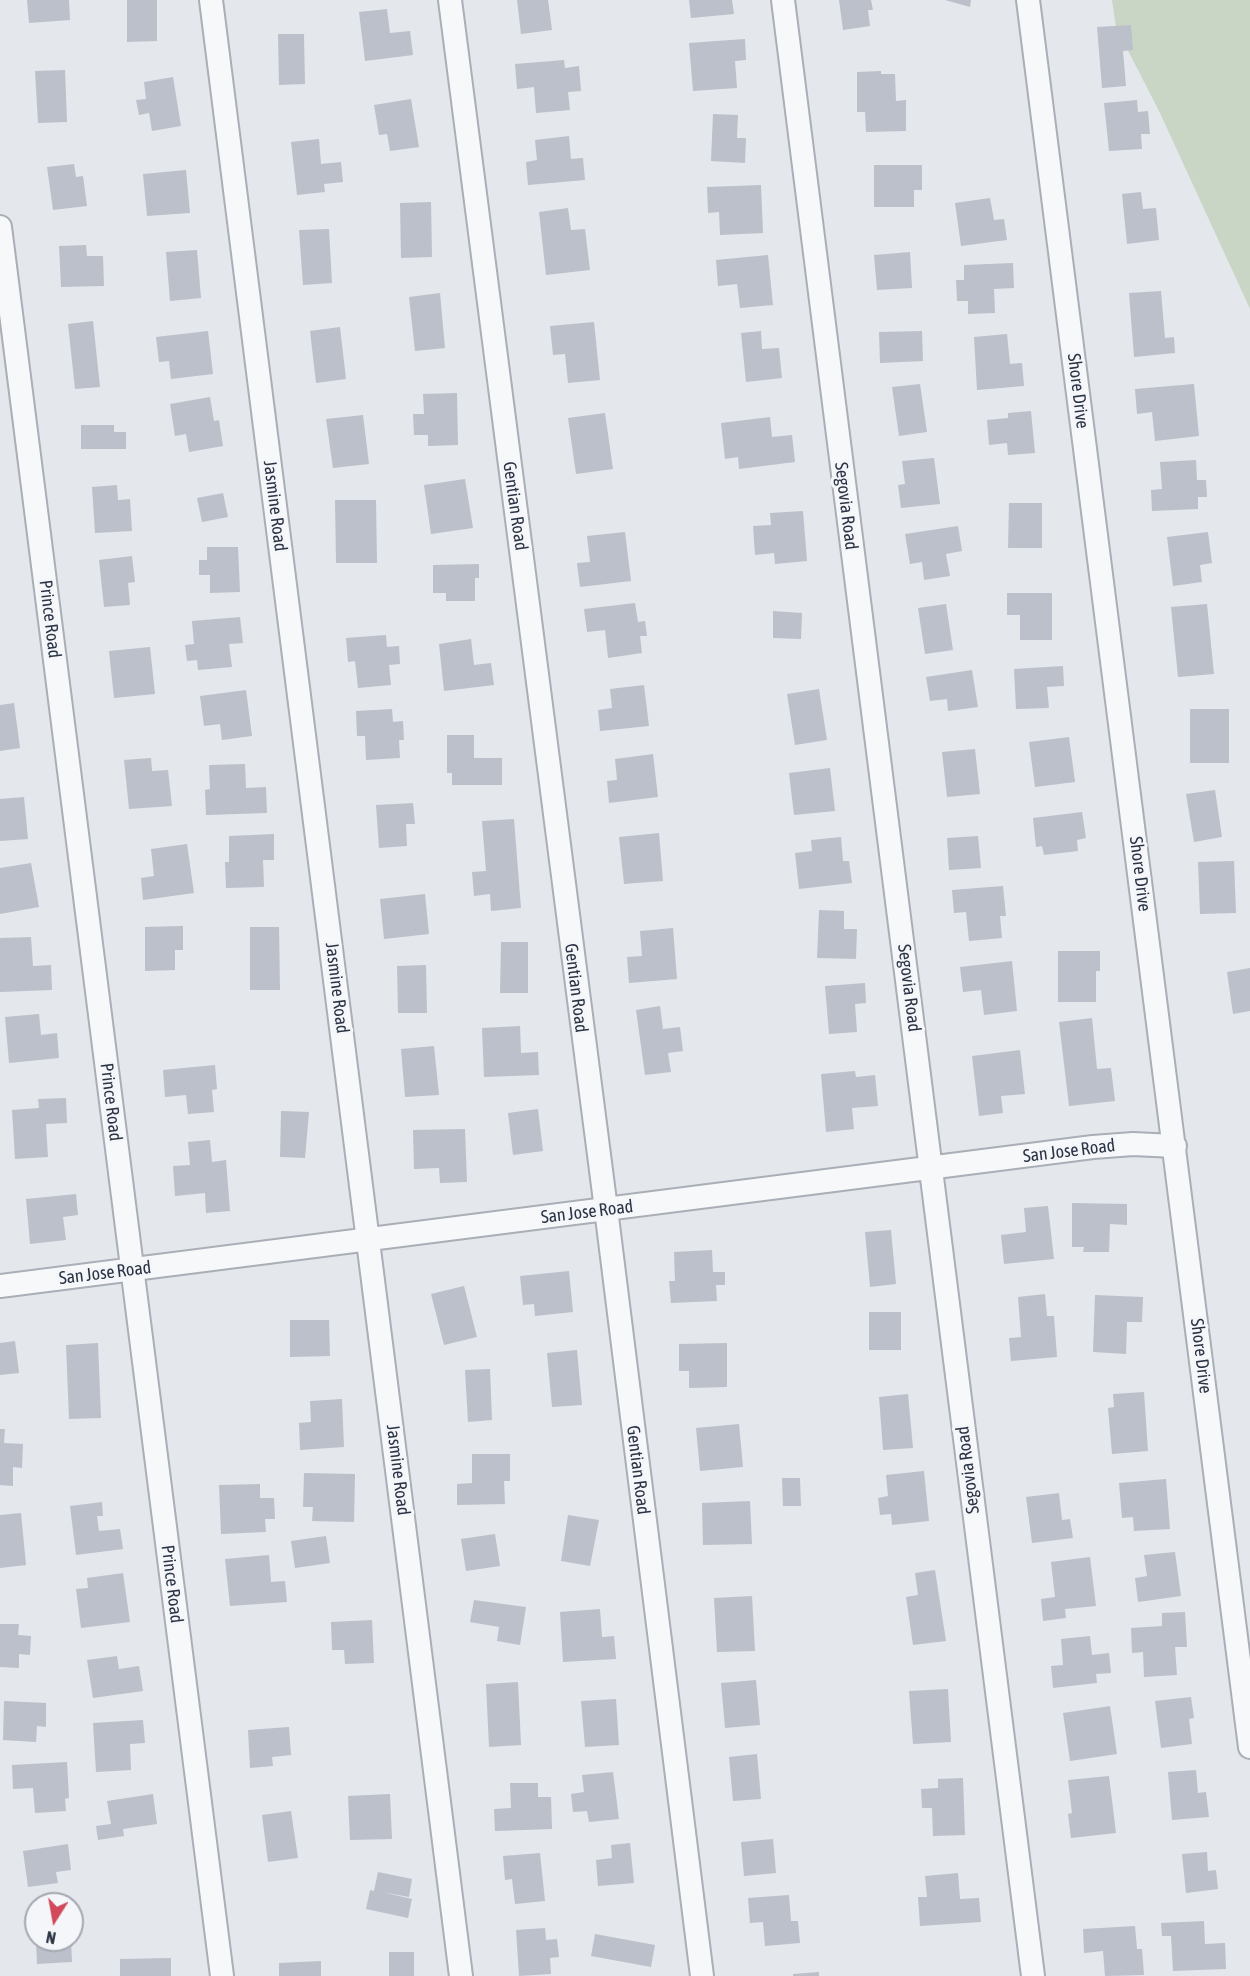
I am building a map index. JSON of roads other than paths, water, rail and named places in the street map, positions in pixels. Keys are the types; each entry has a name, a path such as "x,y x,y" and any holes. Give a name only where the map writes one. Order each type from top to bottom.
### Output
{"street":[{"name":"Jasmine Road","path":"211,0 461,1976"},
{"name":"Gentian Road","path":"450,0 606,1209 702,1976"},
{"name":"Segovia Road","path":"783,0 1033,1976"},
{"name":"Shore Drive","path":"1028,0 1250,1747"},
{"name":"Prince Road","path":"0,227 222,1976"},
{"name":"San Jose Road","path":"0,1286 1093,1147 1132,1144 1175,1146"}]}
